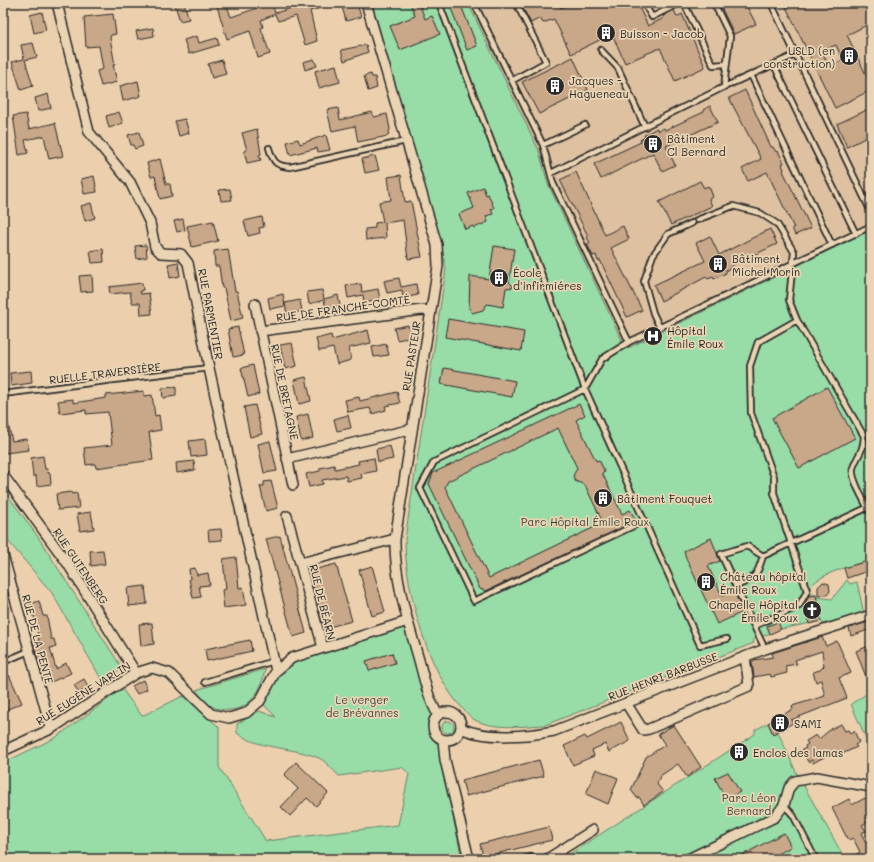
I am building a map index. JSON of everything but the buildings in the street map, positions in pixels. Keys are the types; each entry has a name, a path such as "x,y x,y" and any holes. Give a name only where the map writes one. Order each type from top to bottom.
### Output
{"street":[{"name":"RUE PARMENTIER","path":"57,3 89,132 130,182 150,223 155,247 161,253 181,254 188,263 209,368 276,671"},
{"name":"RUE PASTEUR","path":"366,3 437,245 438,266 395,539 397,571 408,621 429,698 438,715"},
{"name":"RUE DE BRETAGNE","path":"254,304 293,485"},
{"name":"RUE DE FRANCHE-COMTÉ","path":"260,331 422,310 430,311"},
{"path":"287,459 412,429"},
{"name":"RUE GUTENBERG","path":"3,475 68,564 136,673"},
{"path":"287,516 300,563"},
{"name":"RUE DE BÉARN","path":"323,648 300,563 395,539"},
{"name":"RUE DE LA PENTE","path":"3,555 5,568 51,729"},
{"name":"RUE HENRI BARBUSSE","path":"462,728 472,733 534,735 554,731 765,649 871,615"},
{"path":"323,648 408,621"},
{"name":"RUE EUGÈNE VARLIN","path":"3,751 51,729 136,673 152,668 169,673 211,714 229,718 246,713 260,701 276,671 292,658 323,648"},
{"path":"626,703 643,730 649,729 749,686 745,657"},
{"path":"447,712 456,715 462,723 462,728 457,737 443,740 436,735 433,727 435,718 438,715 447,712"},
{"path":"443,740 445,760 469,859"},
{"path":"688,859 775,818 784,805 789,788 795,781 817,777 871,787"},
{"path":"547,859 593,830"}],"lane":[{"path":"439,3 585,389 700,645 727,639"},
{"path":"474,3 543,144 552,173 553,183 628,342"},
{"path":"513,80 546,62 516,3"},
{"path":"644,3 652,17 680,3"},
{"path":"684,3 714,65 726,64"},
{"path":"714,3 730,36 724,87"},
{"path":"771,3 871,212"},
{"path":"600,50 618,68 645,126"},
{"path":"552,173 724,87 796,54"},
{"path":"774,65 856,234"},
{"path":"751,75 832,245"},
{"path":"543,144 585,125"},
{"path":"269,148 272,161 276,164 290,167 406,141"},
{"path":"697,220 733,206 760,213 778,224 794,252 789,300 797,320 864,436 863,450 852,469 854,479 870,507 871,514"},
{"path":"659,326 653,313 644,281 653,255 668,234 692,223"},
{"path":"644,521 474,601 420,488 434,462 585,389 602,359 628,342 871,226"},
{"path":"754,626 799,606 807,591 774,493 774,477 751,413 750,366 758,342 797,320"},
{"name":"RUELLE TRAVERSIÈRE","path":"3,394 209,368"},
{"path":"736,586 752,580 757,575 763,556 870,507"},
{"path":"763,556 747,546 721,554 765,649"},
{"path":"3,662 29,651"},
{"path":"205,682 274,661"},
{"path":"784,805 793,816 815,858 812,859"},
{"path":"524,859 532,857 537,859"}],"shaded area":[{"name":"Parc Hôpital Émile Roux","path":"372,3 871,3 871,560 844,568 813,582 809,589 816,597 809,624 781,629 753,640 754,643 545,725 512,726 486,724 474,720 458,704 441,680 419,625 405,559 405,539 446,269 442,249"}],"green space":[{"name":"Parc Hôpital Émile Roux","path":"372,3 468,3 539,151 548,184 626,349 871,230 871,560 828,574 820,578 809,589 816,597 832,599 847,580 850,584 857,582 864,614 823,624 821,621 781,629 753,640 754,643 545,725 509,727 483,723 471,717 451,694 430,654 421,630 409,582 405,539 446,269 442,249"},
{"path":"3,489 36,534 122,668 103,682 52,593 3,535"},
{"name":"Le verger de Brévannes","path":"408,621 438,715 442,741 441,761 462,859 3,859 3,857 8,855 3,842 3,763 55,738 122,689 142,716 183,696 219,727 219,767 266,841 398,825 409,774 402,767 339,776 321,759 300,752 267,746 247,739 237,733 237,724 259,711 276,717 260,701 269,685 292,658"},
{"path":"265,669 261,684 254,697 249,702 237,709 217,709 209,704 196,690"},
{"path":"871,691 871,750 851,704"},
{"path":"446,721 450,721 454,727 450,733 446,733 442,729 442,725"},
{"name":"Parc Léon Bernard","path":"768,723 773,734 778,732 796,772 845,859 562,859 755,734 755,730"}],"place":[{"name":"Buisson - Jacob","path":"606,33"},
{"name":"USLD (en construction)","path":"849,56"},
{"name":"Jacques - Hagueneau","path":"555,86"},
{"name":"Bâtiment Cl Bernard","path":"653,144"},
{"name":"Bâtiment Michel Morin","path":"718,264"},
{"name":"École d'infirmiéres","path":"499,278"},
{"name":"Hôpital Émile Roux","path":"653,336"},
{"name":"Bâtiment Fouquet","path":"603,498"},
{"name":"Château hôpital Émile Roux","path":"706,582"},
{"name":"Chapelle Hôpital Émile Roux","path":"812,610"},
{"name":"SAMI","path":"780,723"},
{"name":"Enclos des lamas","path":"739,752"}]}
